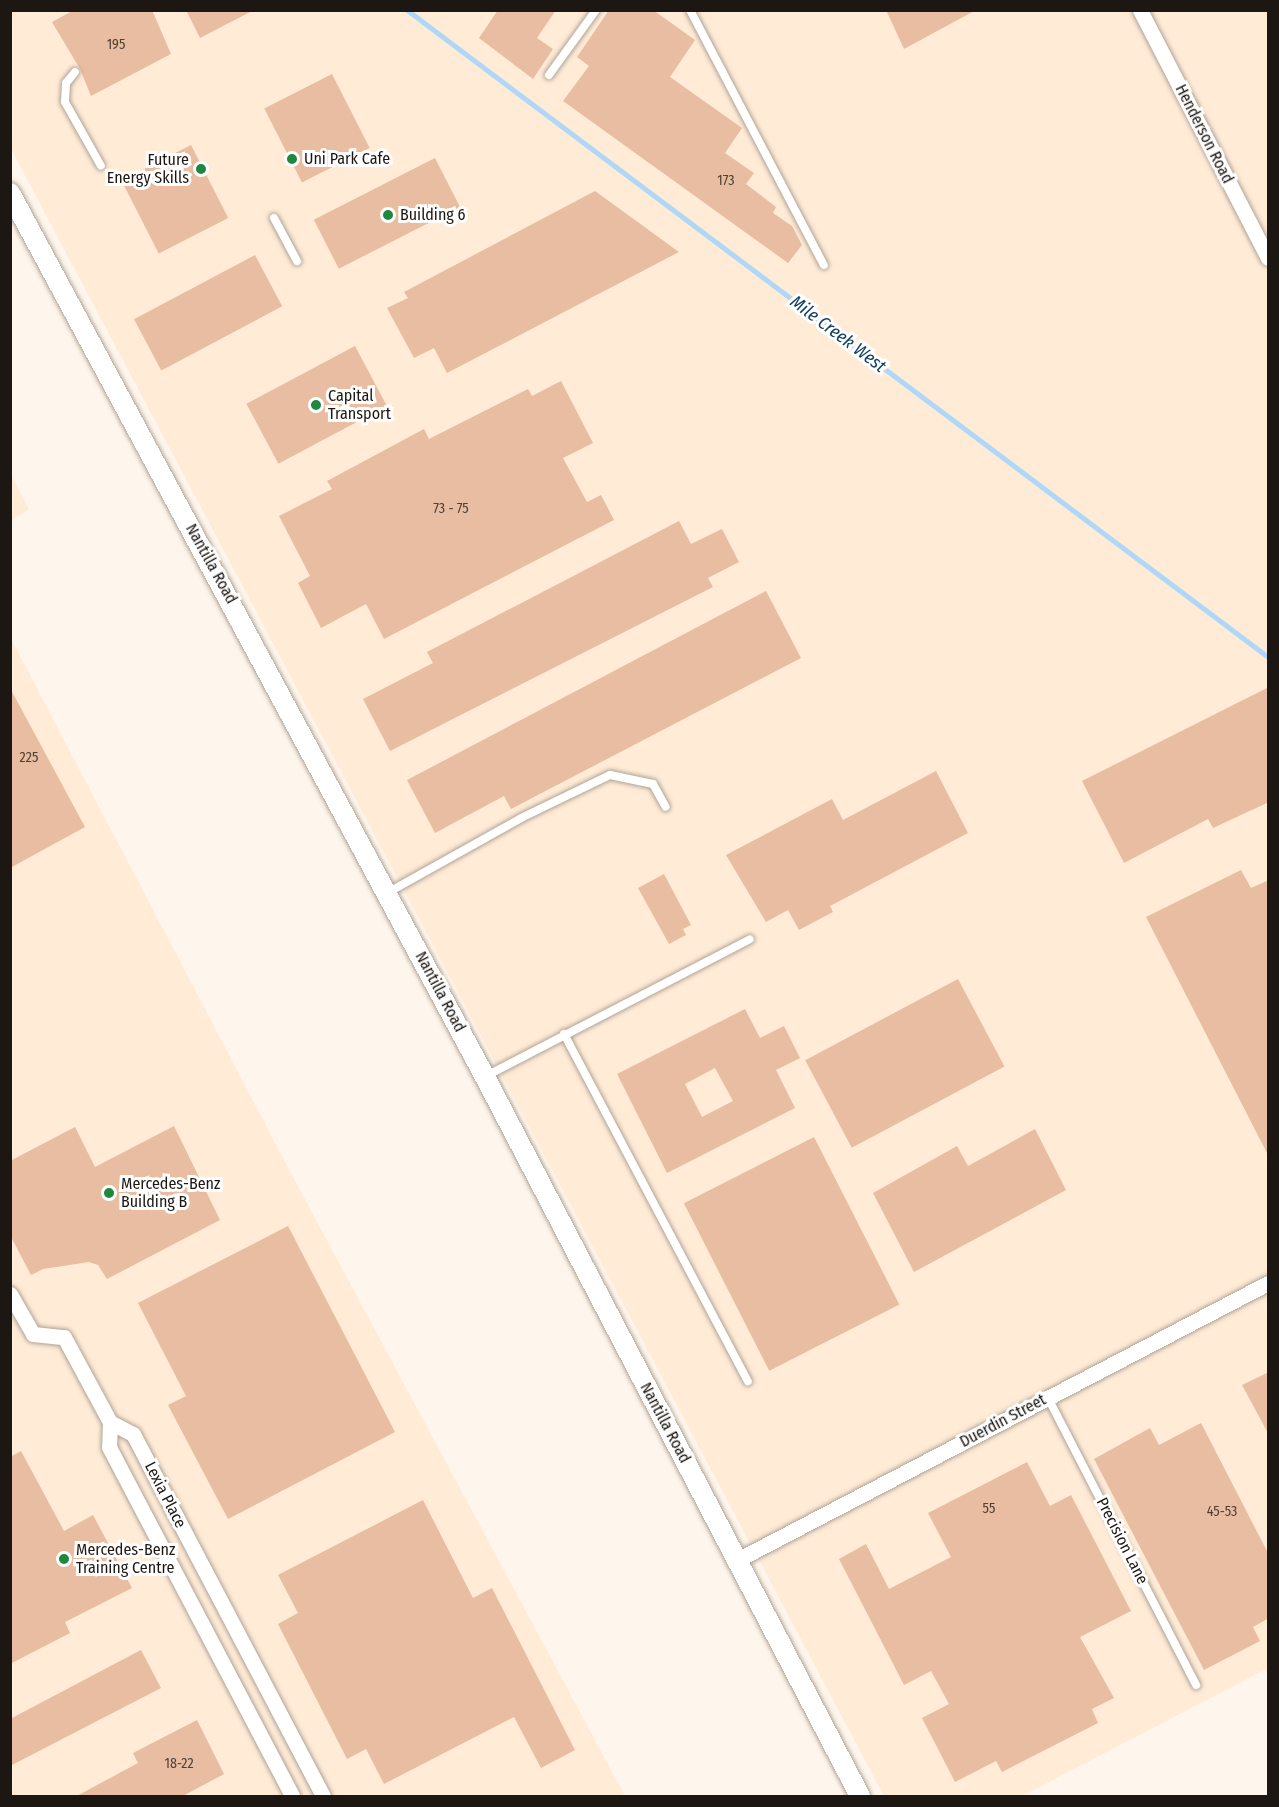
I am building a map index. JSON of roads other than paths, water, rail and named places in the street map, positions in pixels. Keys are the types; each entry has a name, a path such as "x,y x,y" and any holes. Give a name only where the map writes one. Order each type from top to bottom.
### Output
{"street":[{"name":"Henderson Road","path":"1140,10 1269,258"},
{"name":"Nantilla Road","path":"10,194 485,1077 860,1797"},
{"name":"Duerdin Street","path":"737,1560 1269,1283"},
{"name":"Lexia Place","path":"10,1294 33,1334 63,1337 110,1422 109,1447 292,1797"},
{"name":"Lexia Place","path":"110,1422 133,1434 324,1797"},
{"path":"184,1591 208,1579"},
{"path":"242,1702 266,1689"}],"lane":[{"path":"549,75 596,10"},
{"path":"690,10 824,265"},
{"path":"75,72 66,83 65,102 101,166"},
{"path":"274,218 297,261"},
{"path":"387,893 521,818 610,775 653,784 666,807"},
{"path":"485,1077 750,939"},
{"path":"564,1034 748,1381"},
{"name":"Precision Lane","path":"1048,1398 1196,1685"}],"waterway":[{"name":"Mile Creek West","path":"407,10 1268,657"}],"place":[{"name":"Uni Park Cafe","path":"292,159"},
{"name":"Future Energy Skills","path":"201,169"},
{"name":"Building 6","path":"388,215"},
{"name":"Capital Transport","path":"316,405"},
{"name":"Mercedes-Benz Building B","path":"109,1193"},
{"name":"Mercedes-Benz Training Centre","path":"64,1559"}]}
